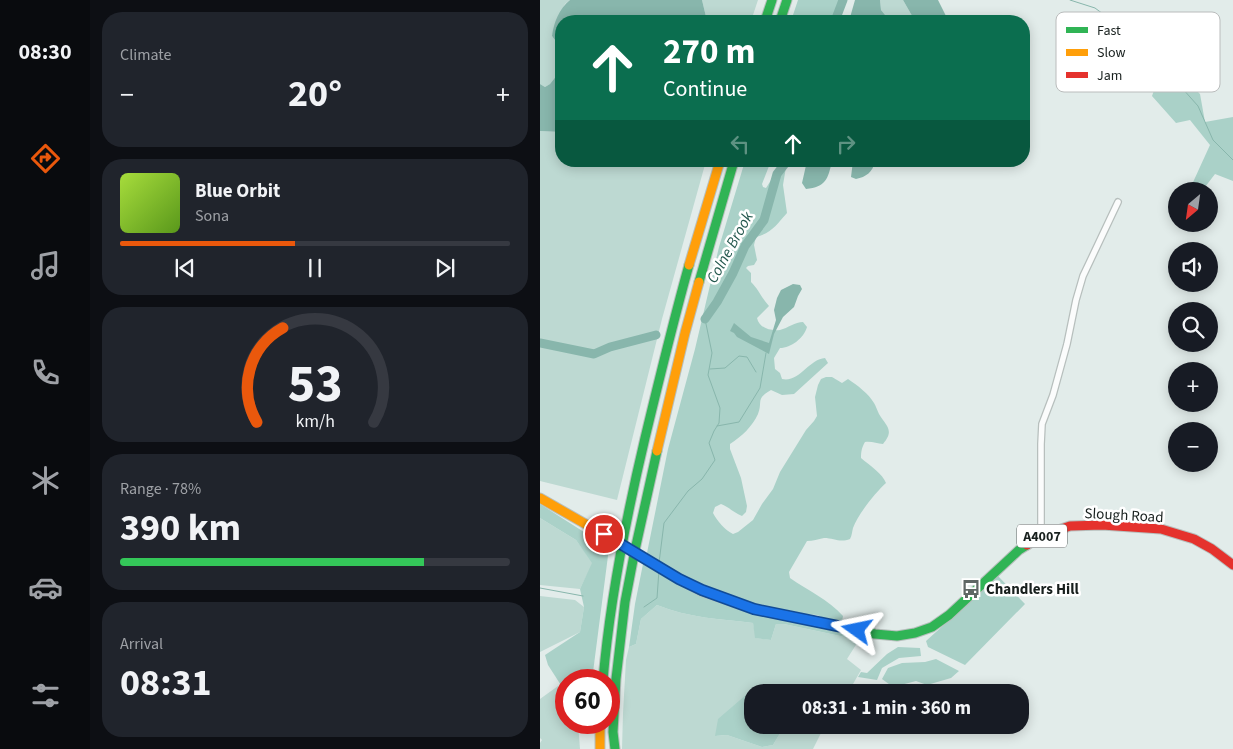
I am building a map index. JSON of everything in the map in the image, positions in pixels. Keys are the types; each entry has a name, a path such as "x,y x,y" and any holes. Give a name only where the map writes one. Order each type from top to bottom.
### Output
{"main road":[{"path":"767,15 772,0"},
{"path":"782,15 787,0"},
{"path":"604,669 614,591 630,503 674,323 718,167"},
{"path":"615,749 616,679 625,602 635,550 685,333 732,167"},
{"name":"Slough Road","path":"540,498 702,590 754,609 875,634 898,636 916,633 932,627 949,615 1019,550 1041,536 1070,526 1102,525 1161,529 1194,539 1212,549 1233,565"},
{"path":"600,734 600,749"}],"street":[{"path":"1041,536 1042,424 1067,344 1083,276 1118,202"}],"shaded area":[{"path":"540,0 570,0 565,4 561,15 555,15 555,29 552,36 555,40 555,78 545,87 540,84"},
{"path":"570,0 702,0 706,15 559,15"},
{"path":"702,0 758,0 753,15 706,15"},
{"path":"798,0 841,0 835,15 793,15"},
{"path":"855,0 880,0 881,10 885,15 851,15"},
{"path":"880,0 903,0 912,15 885,15 881,10"},
{"path":"903,0 938,0 946,15 912,15"},
{"path":"555,24 555,40 552,36"},
{"path":"555,78 555,132 540,131 540,84 545,87"},
{"path":"1153,92 1198,92 1200,94 1205,122 1233,117 1233,181 1215,174 1209,182 1193,182 1210,145 1190,120 1176,123 1152,96"},
{"path":"540,131 555,132 555,167 704,167 662,319 617,500 540,481"},
{"path":"743,167 769,167 762,184 766,188 779,167 786,167 783,185 787,213 770,231 756,237 754,245 757,260 754,265 746,268 751,273 751,282 769,306 757,318 760,324 765,328 776,330 800,322 803,322 807,327 803,335 796,342 780,348 774,358 775,369 780,373 782,379 794,378 819,359 825,358 828,363 794,394 782,395 771,390 761,398 758,414 753,423 730,444 730,449 741,478 747,506 746,512 742,516 721,504 715,507 713,513 722,525 733,534 753,520 773,489 780,472 817,416 815,397 821,379 832,377 842,383 848,379 862,390 874,403 889,432 883,444 865,442 861,458 879,473 886,483 859,516 850,539 824,538 807,541 789,572 790,578 825,600 837,610 843,616 842,621 829,620 817,615 762,607 721,593 673,570 647,553 668,449 695,349 719,247"},
{"path":"806,167 830,167 822,184 806,189 802,183"},
{"path":"852,167 873,167 863,177 856,179 851,177"},
{"path":"793,284 800,285 802,289 794,307 783,317 774,334 769,354 737,337 730,331 734,323 751,337 769,343 776,320 774,310 777,298 781,290"},
{"path":"540,504 609,548 593,669 555,669 555,676 548,665 545,655 580,632 584,607 580,589 592,563 576,540 540,518"},
{"path":"540,518 576,540 593,563 580,589 540,585"},
{"path":"643,564 675,583 737,609 861,634 859,640 784,624 776,624 771,640 755,638 753,623 681,613 657,605 641,619 636,644 629,647"},
{"path":"998,576 1025,604 965,665 928,647 926,641"},
{"path":"540,596 575,600 584,607 580,632 540,652"},
{"path":"657,605 681,613 753,623 756,638 771,640 776,624 784,624 859,640 847,659 861,670 853,684 744,684 744,701 716,736 727,735 762,747 773,745 780,734 820,734 813,749 622,749 626,660 629,647 636,644 641,619"},
{"path":"898,647 920,648 921,656 899,658 882,668 877,680 858,677 861,672 867,673 887,654"},
{"path":"936,659 959,671 951,678 930,684 916,681 904,684 889,684 882,679 888,668 902,663 925,662"},
{"path":"555,688 555,734 579,734 580,749 540,749 542,740 540,738 540,699"},
{"path":"744,697 744,734 780,734 773,745 762,747 727,735 715,736 718,719"}],"waterway":[{"name":"Colne Brook","path":"837,15 843,0"},
{"path":"1070,0 1095,8 1100,12"},
{"path":"1186,92 1198,106 1213,140 1233,160"},
{"name":"Colne Brook","path":"705,319 733,273 745,246 764,220 777,174 782,167"},
{"path":"659,563 664,523 688,491 702,479 715,460 709,443 719,423 720,408 708,375 712,353 705,319"},
{"name":"Colne Brook","path":"540,343 594,354 610,347 656,335"},
{"path":"717,426 739,422 760,388 766,353"},
{"path":"710,369 725,368 739,356 747,357 756,372"},
{"path":"644,607 657,598 659,570"},
{"path":"540,588 583,596"}],"traffic: fast":[{"path":"767,15 772,0"},
{"path":"782,15 787,0"},
{"path":"699,282 732,167"},
{"path":"604,669 614,588 631,498 689,265"},
{"path":"615,749 613,732 616,679 625,602 657,451"},
{"path":"603,534 661,568"},
{"path":"661,568 701,591 754,609 875,634 897,636 915,633 932,627 949,615 1019,550 1027,545"}],"traffic: slow":[{"path":"689,265 718,167"},
{"path":"657,451 699,282"},
{"path":"540,498 603,534"},
{"path":"600,734 600,749"}],"traffic: jam":[{"path":"1027,545 1041,536 1070,526 1102,525 1161,529 1194,539 1212,549 1233,565"}],"place":[{"name":"Chandlers Hill","path":"971,589"}],"route":[{"path":"604,534 679,579 702,590 754,609 857,630"}]}
